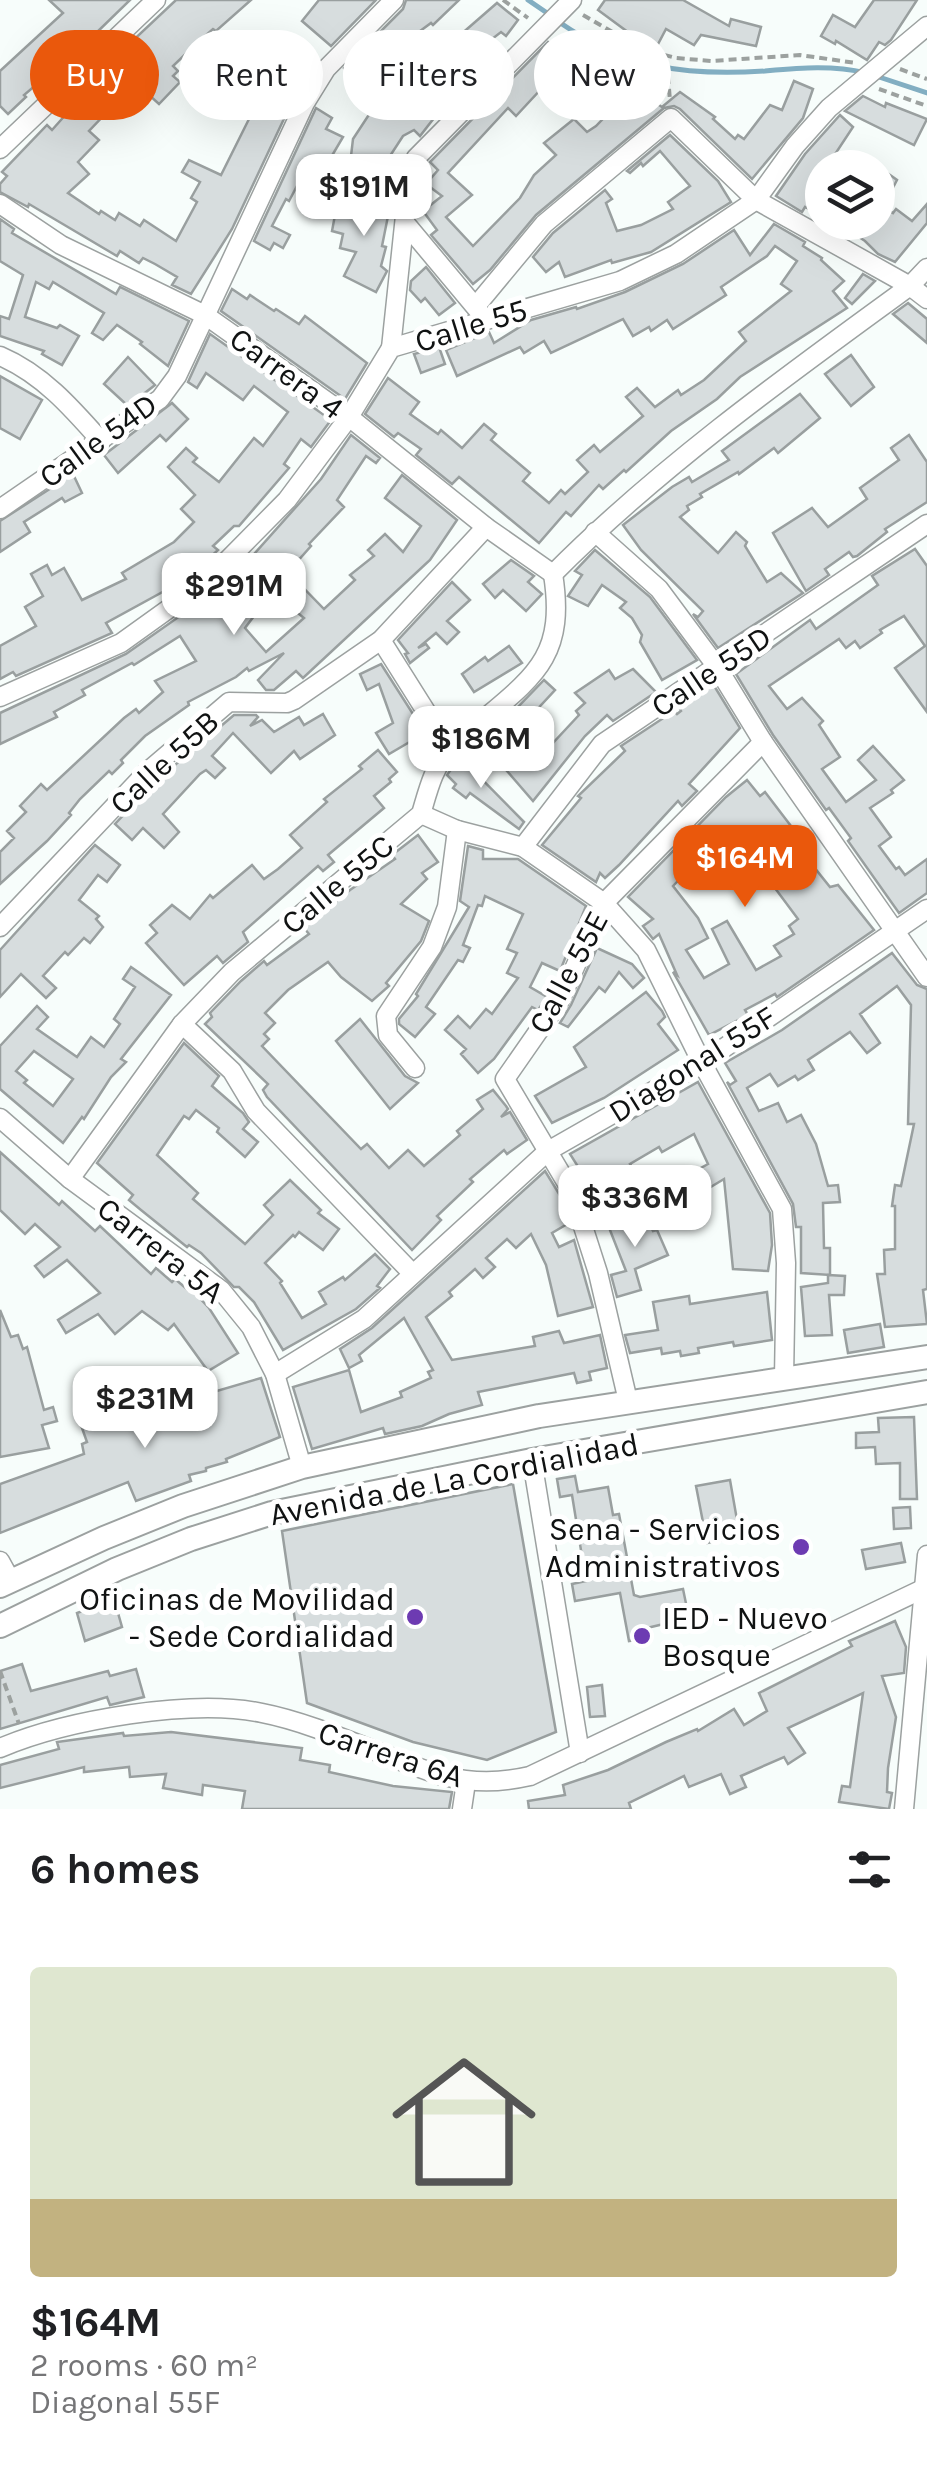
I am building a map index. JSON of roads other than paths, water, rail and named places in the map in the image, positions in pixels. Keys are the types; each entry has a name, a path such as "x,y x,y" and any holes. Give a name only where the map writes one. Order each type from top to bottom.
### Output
{"main road":[{"name":"Avenida de La Cordialidad","path":"4,1576 182,1506 302,1468 487,1426 927,1357"},
{"name":"Avenida de La Cordialidad","path":"0,1626 117,1569 191,1539 272,1513 532,1460 927,1392"}],"street":[{"path":"0,149 156,0"},
{"name":"Calle 54D","path":"0,509 160,399 177,376 305,103 326,69 394,0"},
{"path":"391,348 409,178 416,158 568,4"},
{"name":"Calle 55","path":"0,697 122,643 206,582 286,500 349,417 391,348 481,313 620,281 676,254 756,200 794,146 830,108 927,26"},
{"path":"406,224 481,313 544,224 672,118 756,200 927,299"},
{"name":"Carrera 4","path":"0,204 61,245 205,315 349,417 486,528 553,574"},
{"path":"553,574 595,532 777,384 910,286 927,268"},
{"path":"0,356 26,367 66,402 101,441"},
{"name":"Calle 55D","path":"523,847 602,744 927,524"},
{"name":"Calle 55B","path":"0,927 147,772 230,702 287,703 381,640 486,528"},
{"path":"595,532 659,589 717,667 763,742 927,977"},
{"name":"Calle 55C","path":"70,1180 182,1024 232,972 421,814 433,775 450,748 532,678 550,644 558,610 553,574"},
{"path":"381,640 450,748"},
{"name":"Calle 55E","path":"548,1151 504,1079 560,1000 604,903 763,742"},
{"path":"421,814 457,830 523,847 604,903 646,950 702,1064 782,1209 786,1263 784,1378"},
{"path":"414,1068 388,1034 386,1016 432,948 447,907 457,830"},
{"name":"Diagonal 55F","path":"275,1374 364,1319 548,1151 702,1064 927,909"},
{"path":"182,1024 232,1071 256,1111 412,1273"},
{"name":"Carrera 5A","path":"0,1118 70,1180 221,1290 250,1328 275,1374 302,1468"},
{"path":"548,1151 572,1192 588,1238 628,1401"},
{"path":"532,1460 580,1753"},
{"path":"904,1809 927,1554"},
{"name":"Carrera 6A","path":"0,1748 24,1738 142,1712 233,1708 265,1713 466,1782 489,1783 530,1776 926,1588"},
{"path":"462,1809 466,1782"}],"waterway":[{"path":"528,0 550,15"},
{"path":"559,22 609,50 658,66 709,72 816,68 866,73"},
{"path":"876,76 927,93"}],"place":[{"name":"Sena - Servicios Administrativos","path":"801,1547"},
{"name":"Oficinas de Movilidad - Sede Cordialidad","path":"415,1617"},
{"name":"IED - Nuevo Bosque","path":"642,1636"}]}
